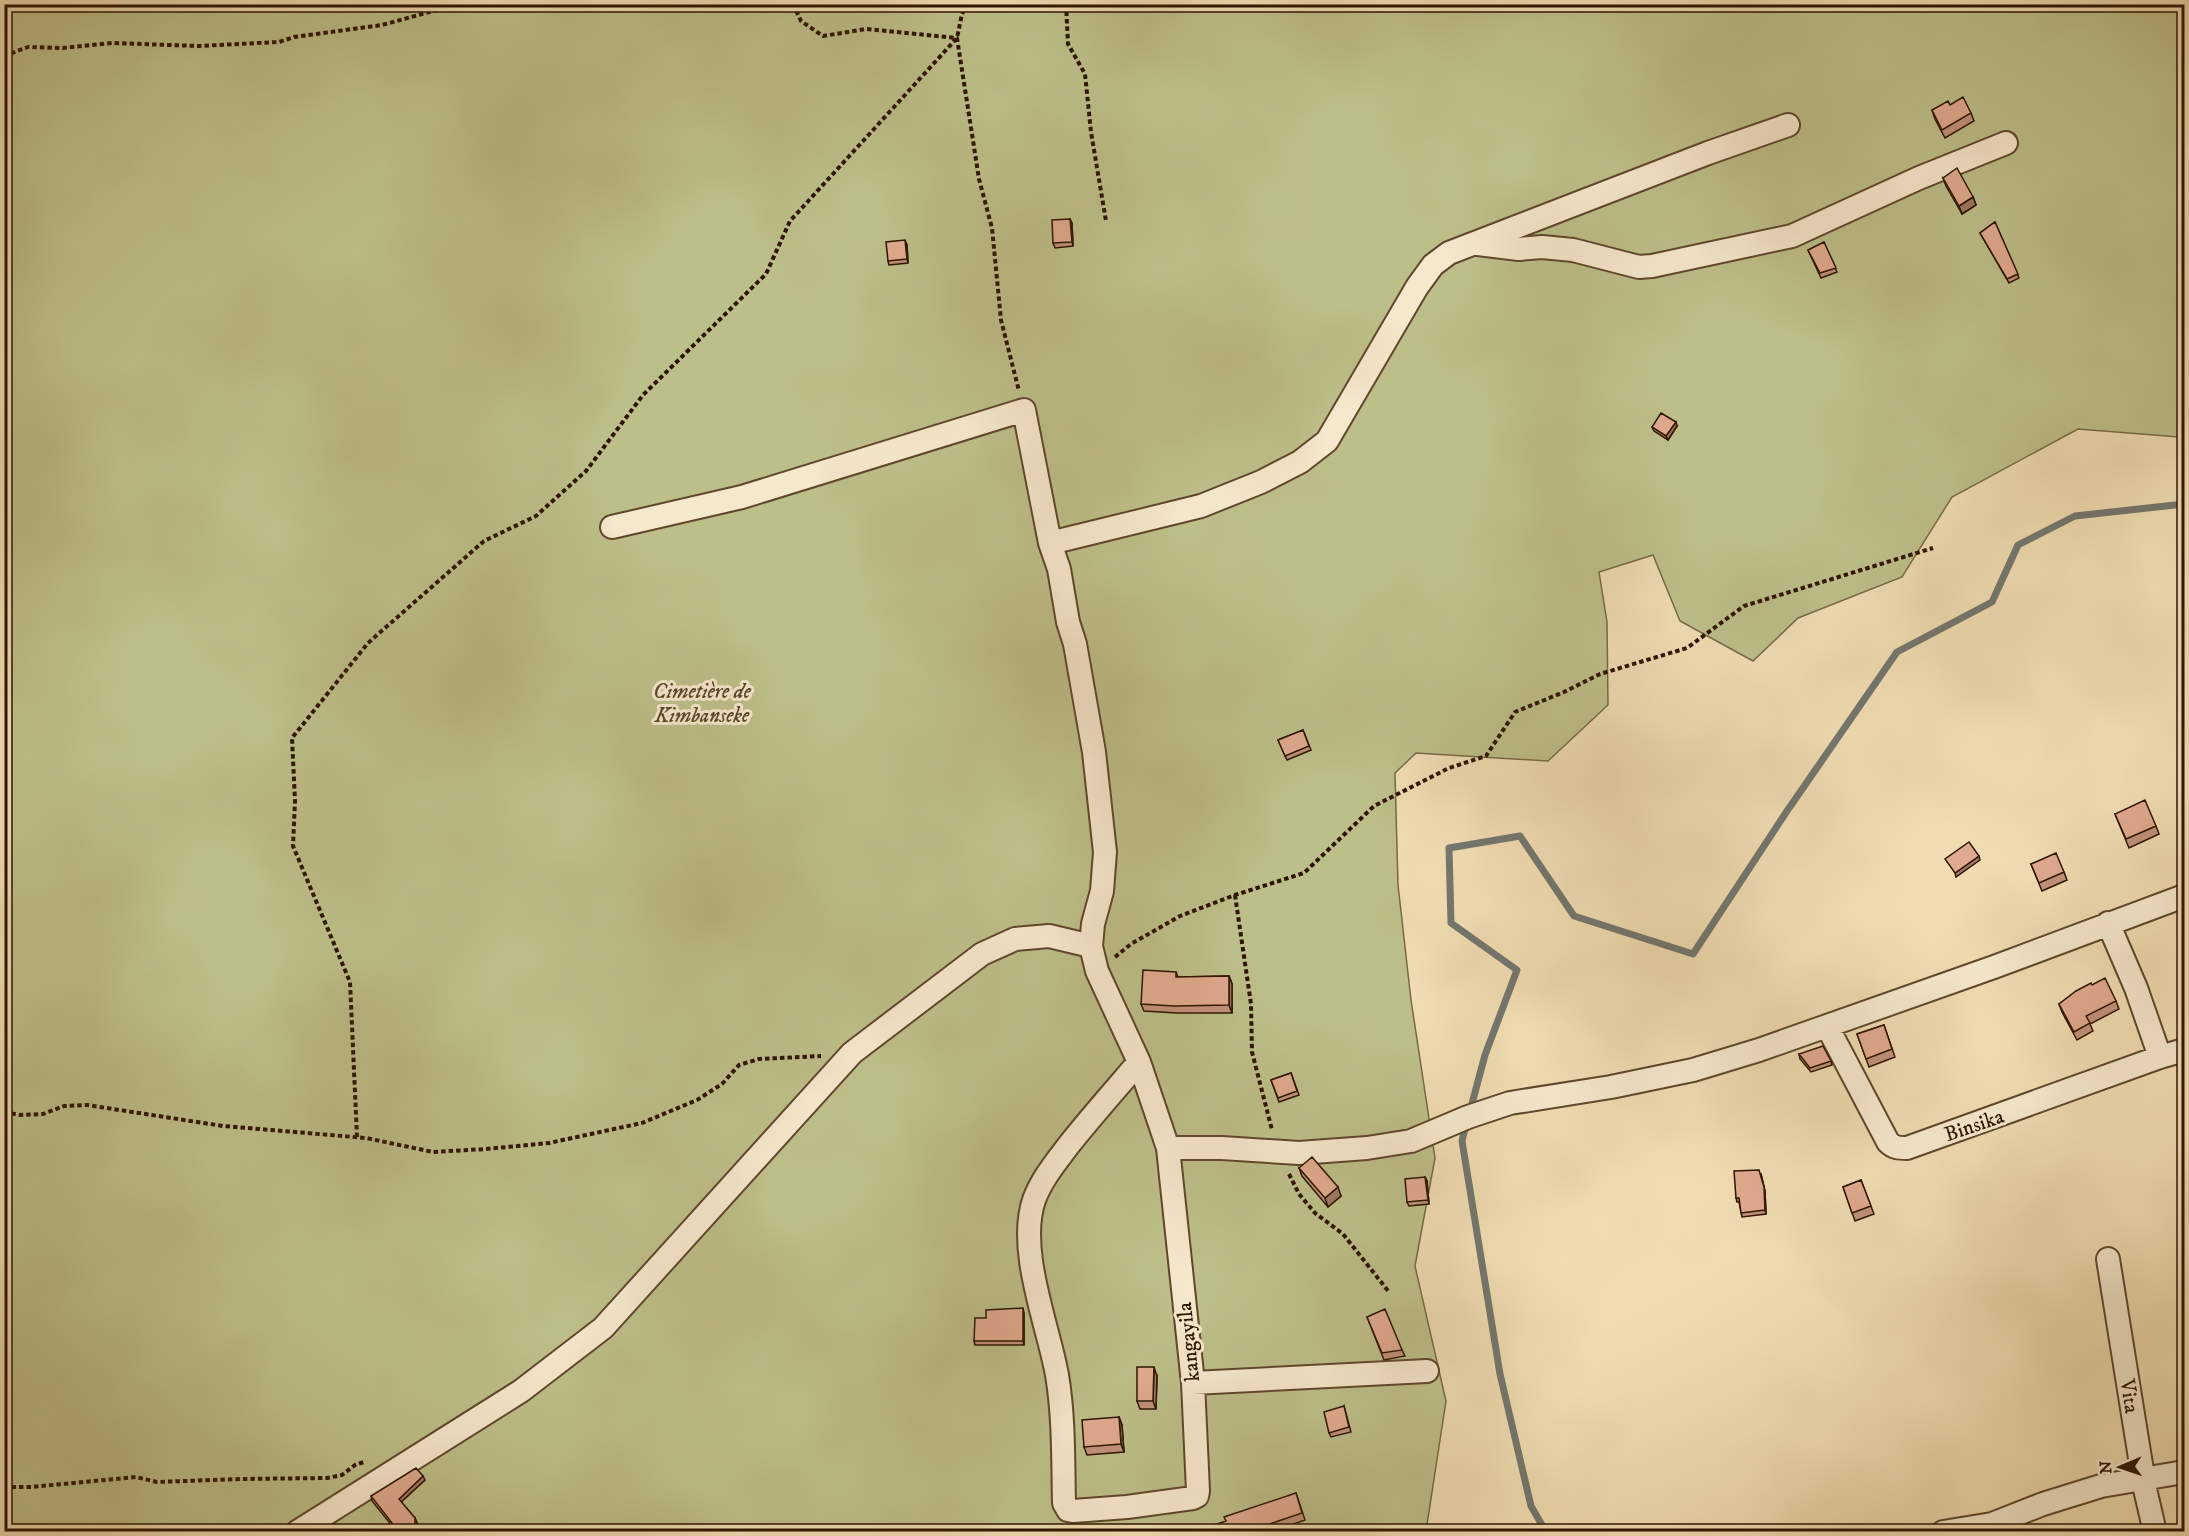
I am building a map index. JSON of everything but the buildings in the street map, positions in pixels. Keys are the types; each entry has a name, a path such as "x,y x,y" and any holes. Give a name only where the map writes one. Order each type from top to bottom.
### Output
{"street":[{"path":"1050,543 1201,506 1261,482 1300,462 1327,441 1417,287 1433,265 1449,253 1708,153 1788,125"},
{"path":"1473,244 1519,249 1542,247 1574,250 1639,267 1652,266 1792,236 1919,178 2006,143"},
{"path":"297,1532 521,1391 603,1328 852,1053 982,954 1015,939 1049,936 1091,946 1093,924 1102,891 1105,852 1094,752 1075,644 1068,622 1059,569 1050,543 1024,410 742,497 612,527"},
{"path":"1168,1148 1222,1148 1299,1153 1367,1148 1411,1141 1468,1117 1510,1103 1611,1087 1693,1070 1759,1050 1994,967 2184,896"},
{"path":"2108,923 2136,988 2160,1057"},
{"name":"kangayila","path":"1091,946 1097,971 1138,1062 1168,1148 1193,1383 1197,1497 1127,1507 1068,1510 1064,1503 1057,1374 1040,1308 1031,1250 1030,1227 1034,1200 1051,1168 1092,1114 1138,1062"},
{"name":"Binsika","path":"1827,1026 1888,1142 1900,1148 1907,1148 2184,1050"},
{"name":"Vita","path":"2108,1259 2144,1479 2155,1532"},
{"path":"1193,1383 1427,1371"},
{"path":"1943,1532 1993,1528 2071,1495 2101,1486 2184,1472"}],"path":[{"path":"4,56 28,47 63,48 112,43 200,46 279,42 294,37 382,25 459,4"},
{"path":"793,4 801,21 823,36 866,29 957,38"},
{"path":"967,4 957,38 979,179 992,228 1001,320 1024,410"},
{"path":"1066,4 1068,44 1085,74 1091,132 1106,221"},
{"path":"357,1137 350,982 293,846 295,801 292,738 368,643 484,541 537,516 586,471 643,395 766,274 790,221 957,38"},
{"path":"1097,971 1131,944 1180,916 1235,895 1304,873 1374,806 1449,768 1486,756 1515,712 1600,674 1687,648 1744,606 1933,548"},
{"path":"1235,895 1251,1004 1252,1052 1272,1125 1273,1153 1290,1175 1299,1194 1316,1213 1343,1234 1389,1292"},
{"path":"4,1112 20,1115 43,1114 64,1106 87,1105 223,1126 357,1137 433,1152 549,1143 642,1123 697,1100 722,1084 739,1065 759,1059 852,1053"},
{"path":"4,1486 31,1486 136,1477 158,1482 327,1478 342,1475 355,1465 365,1462"}],"green space":[{"name":"Cimetière de Kimbanseke","path":"5,5 2184,5 2184,435 2179,437 2078,429 1952,497 1902,577 1798,618 1753,661 1680,621 1653,555 1599,572 1607,622 1608,705 1548,761 1416,753 1395,773 1398,885 1411,1000 1435,1158 1415,1266 1446,1401 1426,1531 5,1532"}],"waterway":[{"path":"1470,1111 1485,1055 1517,970 1451,923 1449,848 1520,836 1574,916 1693,954 1787,811 1897,652 1992,602 2018,545 2075,516 2184,504"},
{"path":"1466,1124 1462,1141 1500,1374 1531,1506 1546,1532"}]}
